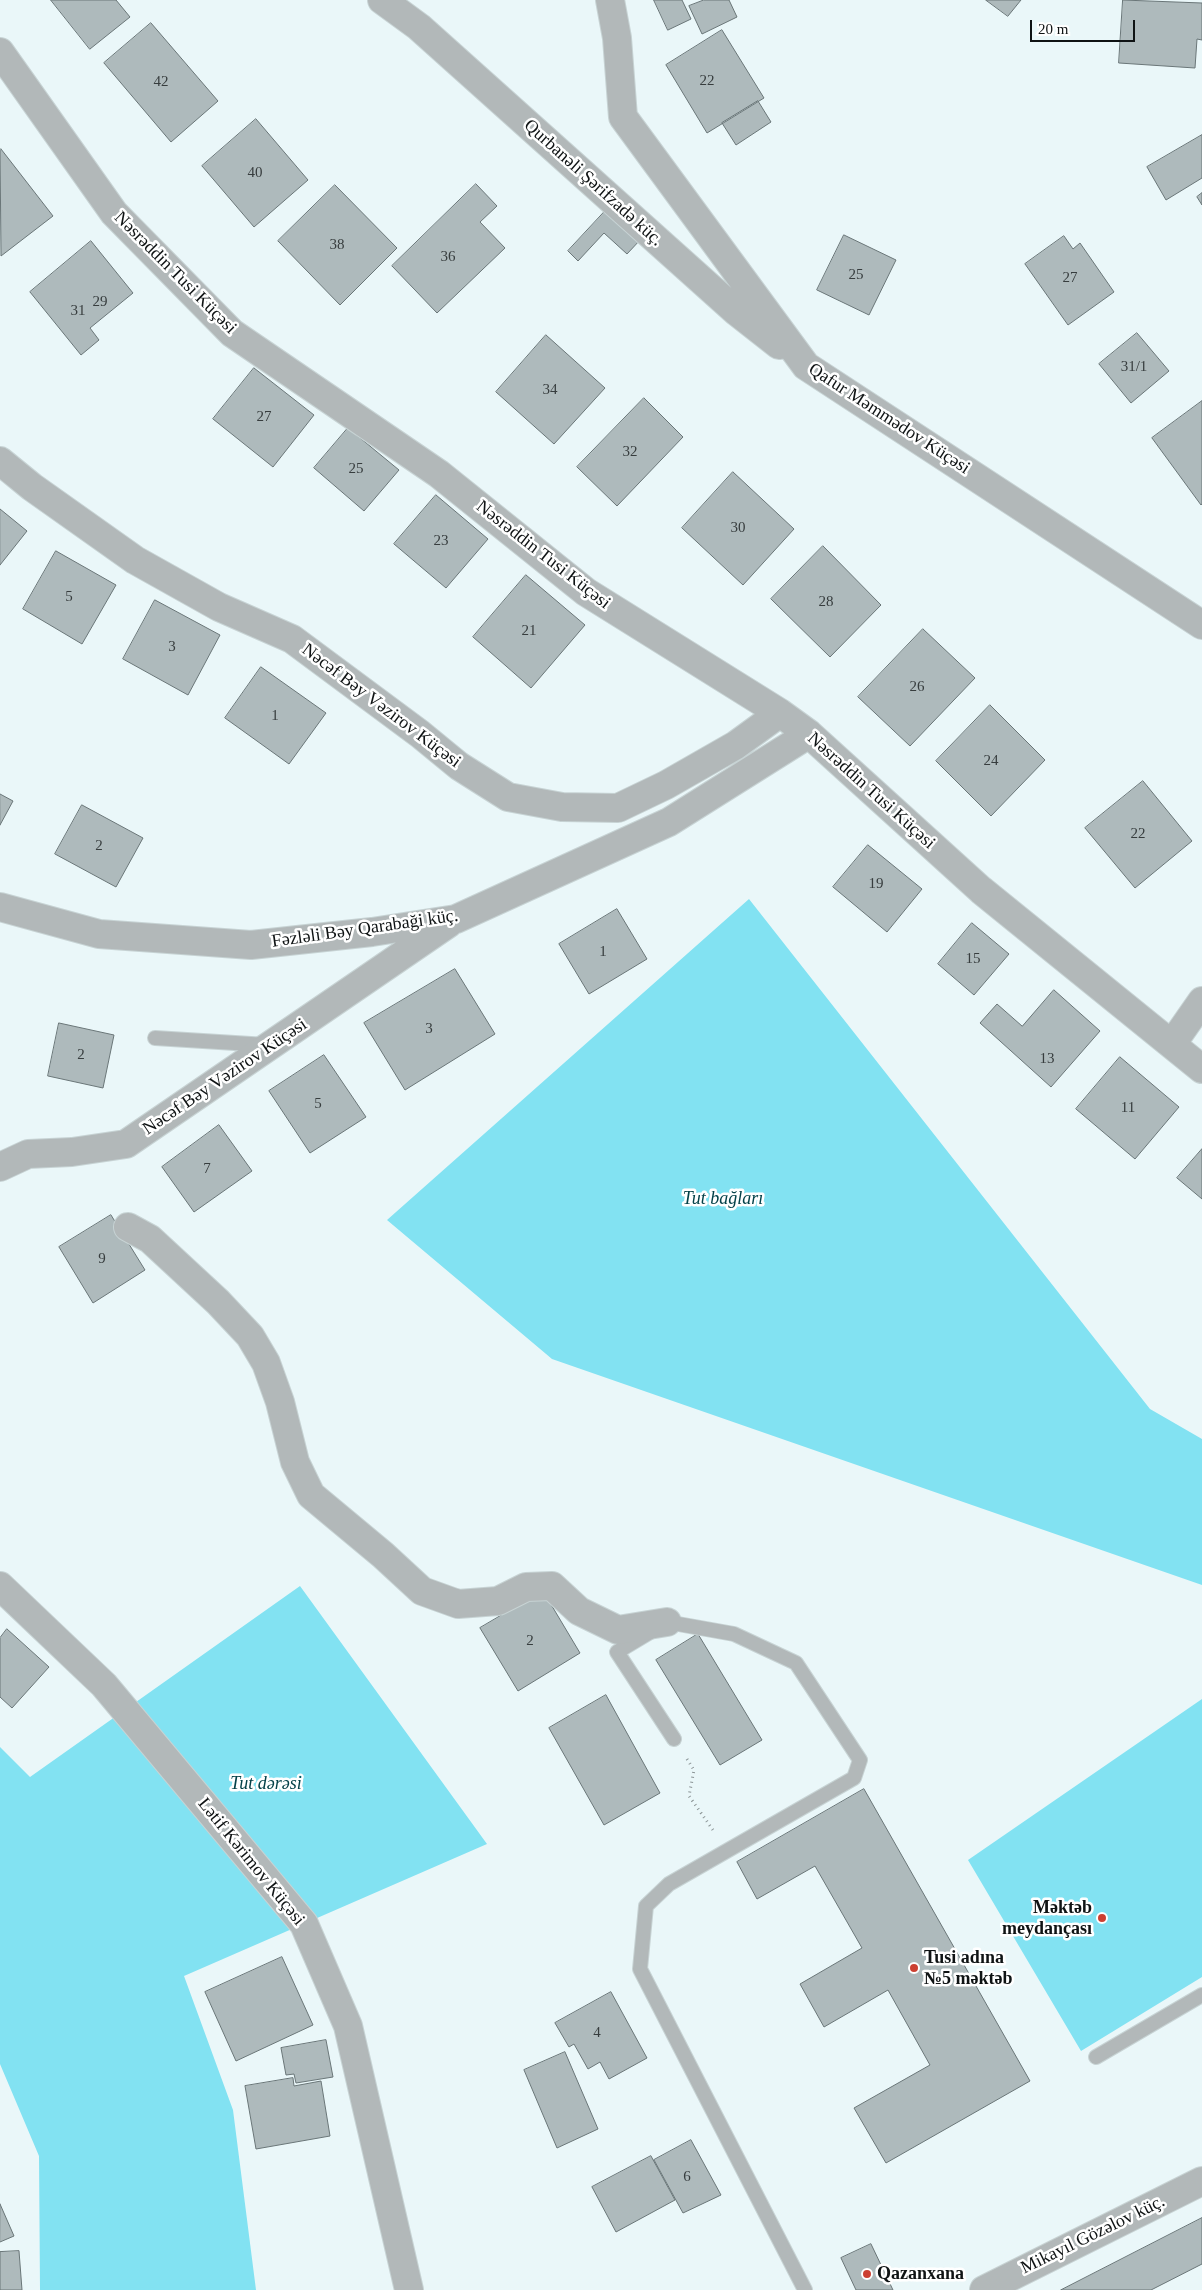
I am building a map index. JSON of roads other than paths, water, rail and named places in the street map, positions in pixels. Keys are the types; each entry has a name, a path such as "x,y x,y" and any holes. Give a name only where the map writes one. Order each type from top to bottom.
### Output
{"street":[{"name":"Qurbanəli Şərifzadə küç.","path":"382,0 419,27 737,312 806,366"},
{"name":"Qafur Məmmədov Küçəsi","path":"610,0 617,38 623,117 806,366 1202,625"},
{"name":"Nəsrəddin Tusi Küçəsi","path":"0,52 114,213 232,333 439,474 586,592 780,713 809,734 981,890 1202,1070"},
{"name":"Nəcəf Bəy Vəzirov Küçəsi","path":"0,461 135,560 219,607 292,639 460,766 508,797 562,807 618,808 666,785 736,745 780,713"},
{"name":"Fəzləli Bəy Qarabaği küç.","path":"0,907 99,934 252,945 372,932 456,919 669,822 809,734"},
{"name":"Nəcəf Bəy Vəzirov Küçəsi","path":"0,1167 28,1154 72,1152 126,1144 456,919"},
{"path":"1172,1044 1202,1001"},
{"path":"128,1227 150,1239 165,1252 250,1336 266,1363 280,1402 295,1462 311,1495 383,1554 422,1591 458,1604 498,1601 526,1587 552,1586 579,1611 618,1630 667,1622"},
{"name":"Lətif Kərimov Küçəsi","path":"0,1586 104,1685 304,1924 348,2026 409,2290"},
{"name":"Mikayıl Gözəlov küç.","path":"984,2290 1202,2181"}],"lane":[{"path":"155,1038 273,1045"},
{"path":"674,1739 617,1652 667,1622 734,1634 796,1663 860,1760 854,1778 669,1884 646,1906 640,1969 805,2290"},
{"path":"1096,2057 1202,1995"}],"place":[{"name":"Məktəb meydançası","path":"1102,1918"},
{"name":"Tusi adına №5 məktəb","path":"914,1968"},
{"name":"Qazanxana","path":"867,2274"}],"park label":[{"name":"Tut bağları","path":"723,1199"},
{"name":"Tut dərəsi","path":"266,1784"}]}
